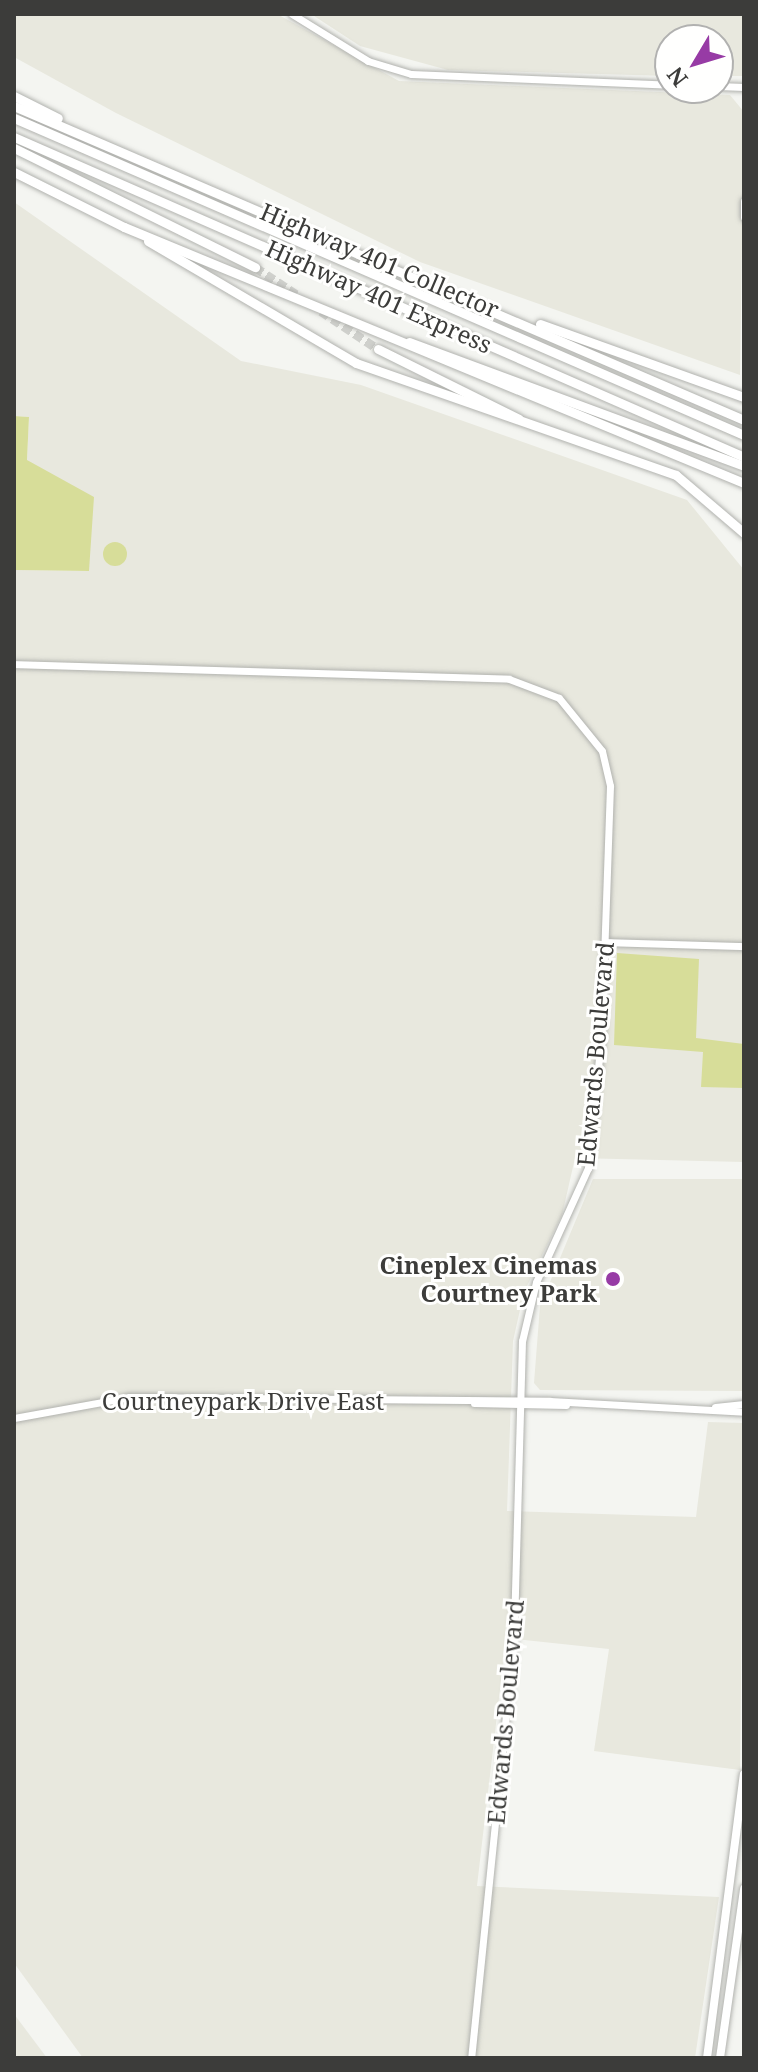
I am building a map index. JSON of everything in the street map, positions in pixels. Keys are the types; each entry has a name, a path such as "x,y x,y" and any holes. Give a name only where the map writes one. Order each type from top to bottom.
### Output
{"highway":[{"path":"14,96 119,147"},
{"name":"Highway 401 Collector","path":"14,106 119,147 744,420"},
{"name":"Highway 401 Express","path":"14,118 744,435"},
{"name":"Highway 401 Express","path":"14,137 744,457"},
{"path":"14,148 255,267"},
{"path":"14,172 124,227 356,363 676,475 744,533"},
{"path":"124,227 744,483"},
{"path":"476,301 744,397"},
{"path":"394,340 744,466"},
{"path":"378,349 451,390 556,433"}],"main road":[{"path":"707,2058 744,1774"},
{"path":"720,2058 744,1889"}],"street":[{"path":"292,14 368,61 411,74 654,84"},
{"path":"744,201 744,217"},
{"name":"Edwards Boulevard","path":"14,664 509,679 537,686 584,720 602,751 610,786 606,942 588,1168 536,1282 522,1341 510,1683 471,2058"},
{"path":"606,942 744,946"},
{"name":"Courtneypark Drive East","path":"14,1418 129,1397 522,1405 714,1407 744,1404"},
{"name":"Courtneypark Drive East","path":"714,1407 744,1412"}],"shaded area":[{"path":"14,14 277,14 399,81 654,92 654,104 734,104 734,100 744,112 740,375 420,262 116,113 14,57"},
{"path":"311,14 744,14 744,76 734,76 734,24 654,24 654,76 448,70 360,46"},
{"path":"14,202 241,361 361,385 687,500 744,570 744,1162 575,1158 562,1215 524,1292 513,1341 507,1511 696,1517 708,1422 744,1423 740,1770 594,1751 609,1649 506,1638 477,1886 719,1897 695,2058 83,2058 14,1963 14,570 89,571 27,460 29,417 14,416"},
{"path":"593,1179 744,1179 744,1391 540,1390 534,1383 540,1306"},
{"path":"14,2014 47,2058 14,2058"}],"green space":[{"path":"14,416 29,417 27,460 94,497 89,571 14,570"},
{"path":"115,542 124,545 127,554 124,563 115,566 106,563 103,554 106,545"},
{"path":"617,953 699,959 696,1038 744,1044 744,1088 701,1087 703,1052 614,1045"}],"tunnel":[{"path":"255,267 299,296"},
{"path":"321,311 378,349"}],"place":[{"name":"Cineplex Cinemas Courtney Park","path":"613,1279"}]}
